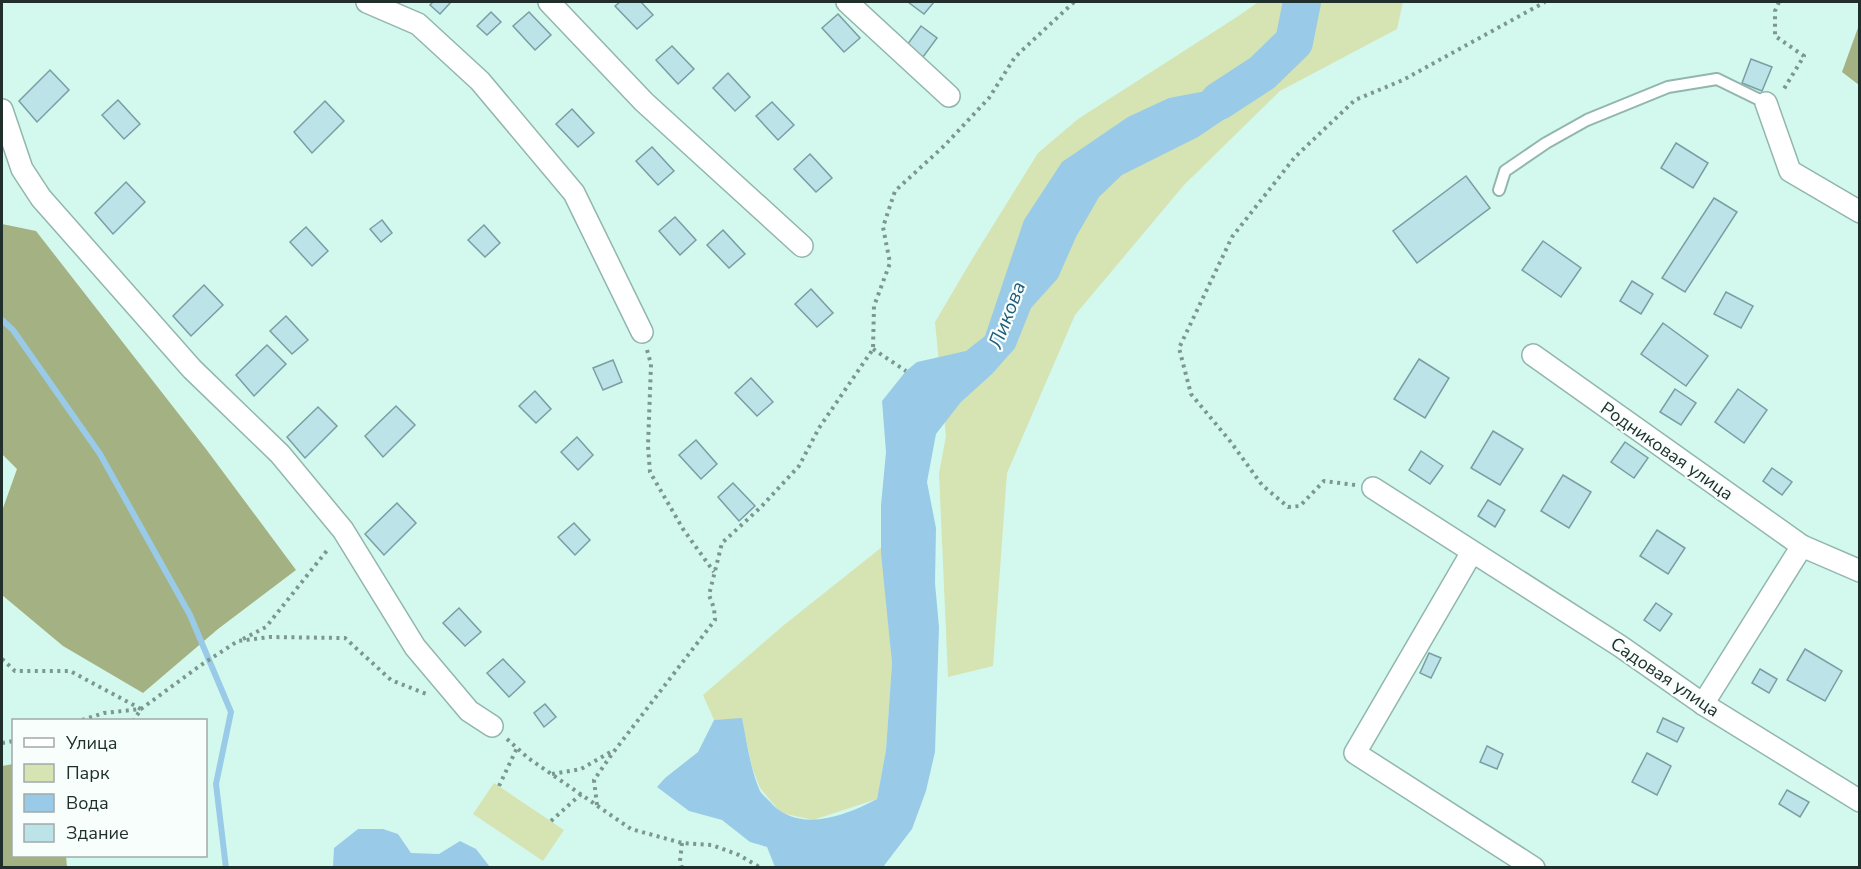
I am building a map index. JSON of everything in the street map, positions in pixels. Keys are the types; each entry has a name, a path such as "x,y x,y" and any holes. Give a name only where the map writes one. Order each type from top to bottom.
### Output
{"street":[{"path":"367,2 418,24 471,73 567,184 574,193 642,332"},
{"path":"549,2 644,102 802,246"},
{"path":"847,2 949,96"},
{"path":"1766,103 1790,171 1860,212"},
{"path":"2,110 21,169 41,198 192,369 280,454 343,531 415,647 469,711 492,726"},
{"name":"Родниковая улица","path":"1533,355 1802,546 1860,571"},
{"name":"Садовая улица","path":"1374,488 1620,646 1703,704 1860,801"},
{"path":"1703,704 1802,546"},
{"path":"1472,552 1355,753 1534,867"}],"lane":[{"path":"1499,190 1505,171 1546,143 1587,120 1668,87 1717,79 1766,103"}],"path":[{"path":"597,805 594,780 715,620 714,608 709,596 722,543 761,507 799,466 819,428 873,349 874,306 890,263 883,227 895,191 944,146 989,98 1015,57 1074,2"},
{"path":"1374,488 1324,481 1300,506 1288,507 1262,485 1230,441 1191,394 1179,348 1232,237 1304,149 1355,100 1403,80 1545,2"},
{"path":"1766,103 1775,100 1804,56 1775,36 1775,11 1779,2"},
{"path":"642,332 651,364 648,447 650,472 683,529 714,573"},
{"path":"873,349 906,371"},
{"path":"135,719 141,709 201,665 238,641 266,627 343,531"},
{"path":"238,641 270,637 345,638 391,680 430,696"},
{"path":"2,659 15,670 70,671 141,709"},
{"path":"85,719 104,713 141,709"},
{"path":"492,726 551,774 631,829 682,843 712,845 739,855 761,867"},
{"path":"499,786 517,748"},
{"path":"551,774 581,769 616,749"},
{"path":"551,821 581,794"},
{"path":"682,843 680,861 682,867"}],"green space":[{"path":"1258,2 1403,2 1397,29 1280,91 1184,185 1075,315 1007,473 993,666 948,677 939,473 946,436 935,322 1038,153 1078,119"},
{"path":"1859,25 1860,85 1842,72"},
{"path":"2,224 36,231 206,449 296,570 218,629 143,693 63,646 2,595 2,511 17,469 2,454"},
{"path":"882,547 892,663 886,750 877,799 813,820 781,813 760,788 752,767 742,719 714,720 703,695 784,625"},
{"path":"12,764 12,857 66,857 67,867 2,867 2,766"},
{"path":"494,783 564,830 543,861 473,814"}],"water":[{"path":"1262,73 1232,114 1198,137 1122,175 1099,197 1076,237 1058,278 1031,308 1015,348 992,374 961,402 936,434 927,482 936,528 935,583 939,627 935,752 926,791 912,829 883,867 775,867 767,847 750,842 722,820 689,811 657,787 698,752 714,720 742,718 751,764 760,791 784,813 810,820 824,818 852,811 877,799 886,750 892,663 881,553 881,505 886,452 882,401 906,371 917,362 966,351 985,336 1024,220 1062,162 1128,117 1169,98 1206,91 1237,76"},
{"path":"358,829 383,829 398,834 411,853 439,854 460,841 476,849 490,867 333,867 334,848"}],"building":[{"path":"433,2 451,2 440,14 430,5"},
{"path":"620,2 641,2 653,15 637,29 615,6"},
{"path":"908,2 934,2 924,14"},
{"path":"491,12 501,22 487,35 477,26"},
{"path":"529,12 551,35 535,50 513,26"},
{"path":"838,14 860,38 844,52 822,28"},
{"path":"921,26 937,38 923,57 907,45"},
{"path":"672,46 694,69 678,84 656,60"},
{"path":"1751,59 1772,67 1762,91 1742,83"},
{"path":"50,70 69,90 37,122 19,101"},
{"path":"728,73 750,97 735,111 713,88"},
{"path":"118,100 140,124 124,139 102,115"},
{"path":"325,101 344,121 312,153 294,132"},
{"path":"772,102 794,125 778,140 756,116"},
{"path":"572,109 594,133 578,147 556,124"},
{"path":"1676,143 1708,163 1693,188 1661,168"},
{"path":"652,147 674,171 658,185 636,161"},
{"path":"810,154 832,178 816,192 794,169"},
{"path":"1466,176 1490,208 1417,263 1393,231"},
{"path":"126,182 145,202 113,234 95,213"},
{"path":"1714,198 1737,212 1685,292 1662,278"},
{"path":"675,217 696,240 680,255 659,231"},
{"path":"382,220 392,233 381,242 370,229"},
{"path":"484,225 500,243 485,257 468,240"},
{"path":"306,227 328,251 312,266 290,242"},
{"path":"723,230 745,254 729,268 707,245"},
{"path":"1543,241 1581,268 1561,297 1522,270"},
{"path":"1632,281 1653,294 1641,314 1620,301"},
{"path":"204,285 223,305 191,336 173,316"},
{"path":"811,289 833,313 817,327 795,304"},
{"path":"1726,292 1753,306 1741,328 1714,314"},
{"path":"286,316 308,340 292,354 270,331"},
{"path":"1663,323 1708,356 1686,386 1641,354"},
{"path":"267,345 286,364 254,396 236,375"},
{"path":"1419,359 1449,378 1425,418 1394,399"},
{"path":"613,360 622,382 603,390 593,368"},
{"path":"751,378 773,402 757,416 735,393"},
{"path":"1675,389 1696,403 1681,425 1660,412"},
{"path":"1738,389 1767,410 1744,443 1715,422"},
{"path":"535,391 551,409 536,423 519,406"},
{"path":"396,406 415,425 383,457 365,436"},
{"path":"318,407 337,426 305,458 287,437"},
{"path":"1493,431 1523,449 1500,485 1471,468"},
{"path":"577,437 593,455 578,470 561,452"},
{"path":"696,440 717,464 701,479 679,455"},
{"path":"1625,442 1648,458 1634,478 1611,462"},
{"path":"1421,451 1443,466 1430,484 1409,470"},
{"path":"1772,468 1792,482 1782,495 1763,481"},
{"path":"1563,475 1591,492 1569,528 1541,511"},
{"path":"733,483 755,506 739,521 718,497"},
{"path":"1488,500 1505,510 1495,527 1478,516"},
{"path":"397,503 416,523 384,555 365,534"},
{"path":"574,523 590,540 575,555 558,537"},
{"path":"1657,530 1685,548 1668,574 1640,556"},
{"path":"1656,603 1672,614 1660,631 1644,620"},
{"path":"459,608 481,632 465,646 443,623"},
{"path":"1805,649 1842,671 1825,701 1787,680"},
{"path":"1429,653 1441,658 1431,678 1420,673"},
{"path":"503,659 525,682 509,697 487,673"},
{"path":"1760,669 1777,679 1769,693 1752,683"},
{"path":"545,704 556,717 544,727 534,713"},
{"path":"1663,718 1684,728 1677,742 1657,732"},
{"path":"1487,746 1503,754 1497,769 1480,762"},
{"path":"1647,753 1671,766 1657,795 1632,782"},
{"path":"1787,790 1809,802 1800,817 1779,804"}],"waterway":[{"name":"Ликова","path":"1219,101 1262,73 1294,42 1302,2"},
{"path":"2,320 13,330 100,454 190,615 231,712 216,784 226,868"}]}
